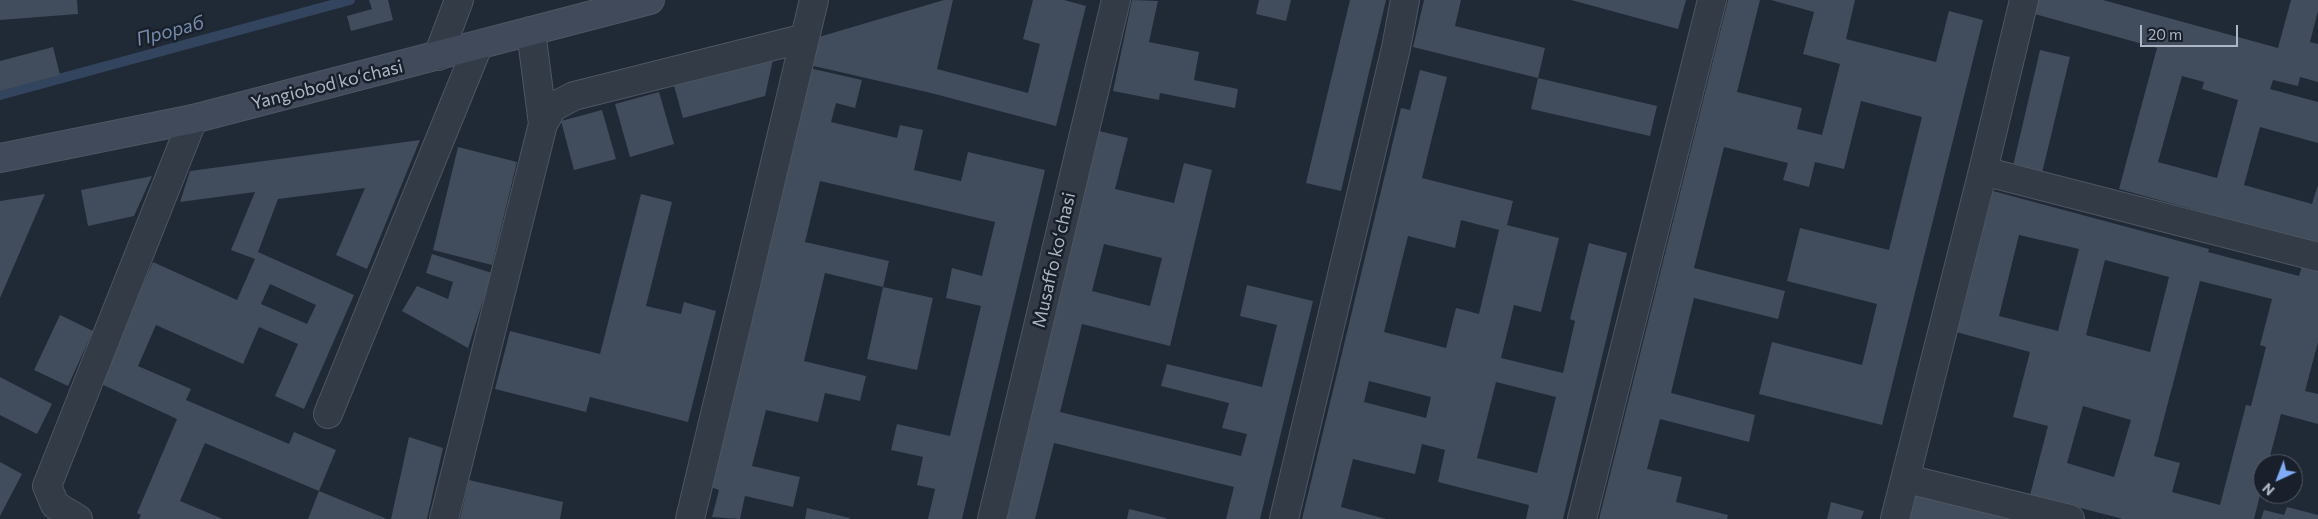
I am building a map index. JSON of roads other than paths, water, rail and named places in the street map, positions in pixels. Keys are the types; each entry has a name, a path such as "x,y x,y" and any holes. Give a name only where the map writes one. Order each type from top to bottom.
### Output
{"street":[{"path":"438,56 459,0"},
{"name":"Yangiobod koʻchasi","path":"0,158 193,120 650,0"},
{"path":"690,519 814,0"},
{"name":"Musaffo koʻchasi","path":"992,519 1116,0"},
{"path":"1284,519 1396,48 1405,0"},
{"path":"1582,519 1712,0"},
{"path":"1895,519 1907,479 2024,0"},
{"path":"531,31 543,124"},
{"path":"444,519 543,124 553,107 574,96 805,38"},
{"path":"328,414 478,46"},
{"path":"78,519 55,505 47,486 193,120"},
{"path":"1983,171 2318,257"},
{"path":"1907,479 2070,519"}],"waterway":[{"name":"Прораб","path":"0,95 350,0"}]}
